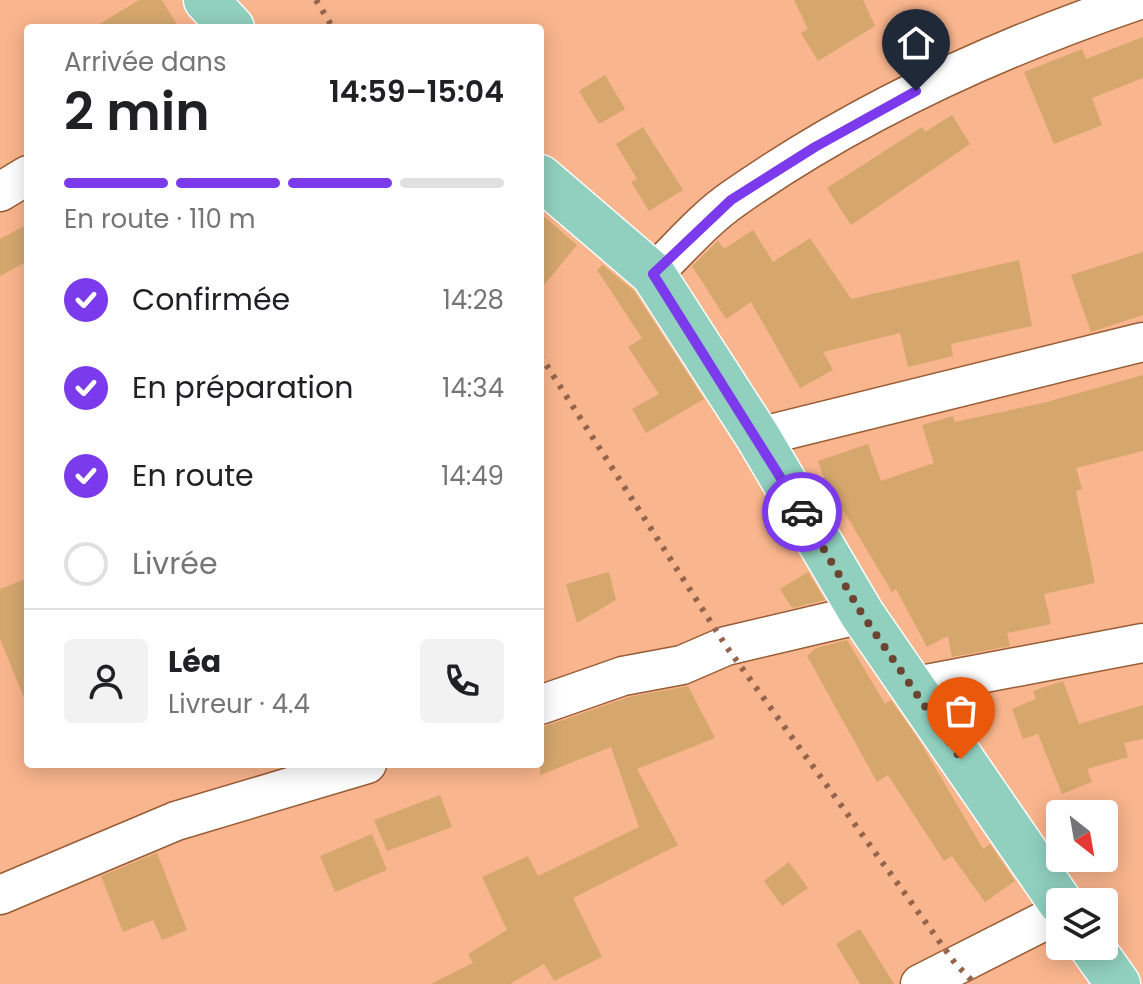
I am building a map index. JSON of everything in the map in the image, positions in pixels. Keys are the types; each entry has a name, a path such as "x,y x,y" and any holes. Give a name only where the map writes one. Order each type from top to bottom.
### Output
{"main road":[{"path":"206,0 228,24"},
{"path":"544,180 653,274 758,437 862,614 1050,888"},
{"path":"1101,960 1118,984"}],"street":[{"path":"653,274 731,200 815,147 916,91 1059,27 1139,0"},
{"path":"0,192 24,177"},
{"path":"758,437 1143,342"},
{"path":"544,704 623,676 682,665 726,646 862,614"},
{"path":"911,687 1143,643"},
{"path":"0,895 176,821 354,768"},
{"path":"920,984 1046,920"}],"building":[{"path":"139,0 162,0 177,24 100,24"},
{"path":"794,0 863,0 875,26 818,61 801,33 808,29"},
{"path":"1143,37 1143,78 1092,98 1102,125 1054,144 1024,72 1082,49 1086,59"},
{"path":"605,75 625,109 599,124 579,91"},
{"path":"952,115 970,144 851,225 827,188 922,127 925,132"},
{"path":"643,127 683,190 649,211 631,182 637,179 616,144"},
{"path":"544,216 577,245 544,285"},
{"path":"24,226 24,263 0,276 0,239"},
{"path":"753,230 773,262 810,238 851,299 1019,260 1032,326 951,344 953,356 908,367 900,333 823,352 833,370 800,388 751,302 726,319 692,266 718,241 724,249"},
{"path":"1143,252 1143,315 1091,332 1071,275"},
{"path":"603,265 634,291 704,399 646,433 632,409 659,394 628,347 642,338 597,270"},
{"path":"1143,375 1143,451 1076,468 1082,489 1076,491 1095,583 1044,594 1051,624 1007,633 1010,646 952,657 948,636 927,647 896,589 892,592 824,478 818,461 868,444 881,481 934,463 922,425 953,416 955,422 1043,403"},
{"path":"609,572 616,600 577,623 566,584"},
{"path":"808,572 825,600 792,608 780,589"},
{"path":"24,580 24,698 0,639 0,589"},
{"path":"847,640 885,704 891,700 919,740 983,849 990,844 1015,881 985,902 952,856 944,861 888,775 877,782 807,656 816,648"},
{"path":"1063,681 1079,724 1143,705 1143,739 1124,743 1128,757 1087,769 1092,782 1062,794 1038,734 1023,739 1012,709 1036,699 1033,691"},
{"path":"688,686 715,738 637,769 678,845 573,898 602,957 554,981 544,964 510,984 431,984 473,963 468,954 507,930 482,877 528,856 538,876 639,827 611,747 540,775 540,768 544,768 544,727 629,697"},
{"path":"440,795 452,827 387,851 374,820"},
{"path":"372,834 387,870 335,892 320,856"},
{"path":"157,853 187,930 162,940 153,920 123,932 101,876"},
{"path":"789,862 808,888 782,906 764,881"},
{"path":"860,929 894,984 860,984 836,944"}],"railway":[{"path":"316,0 331,24"},
{"path":"544,361 726,646 955,963 975,984"}],"way so far":[{"path":"802,512 862,614 961,759"}],"route":[{"path":"802,512 758,437 653,274 731,200 815,147 916,91"}]}
